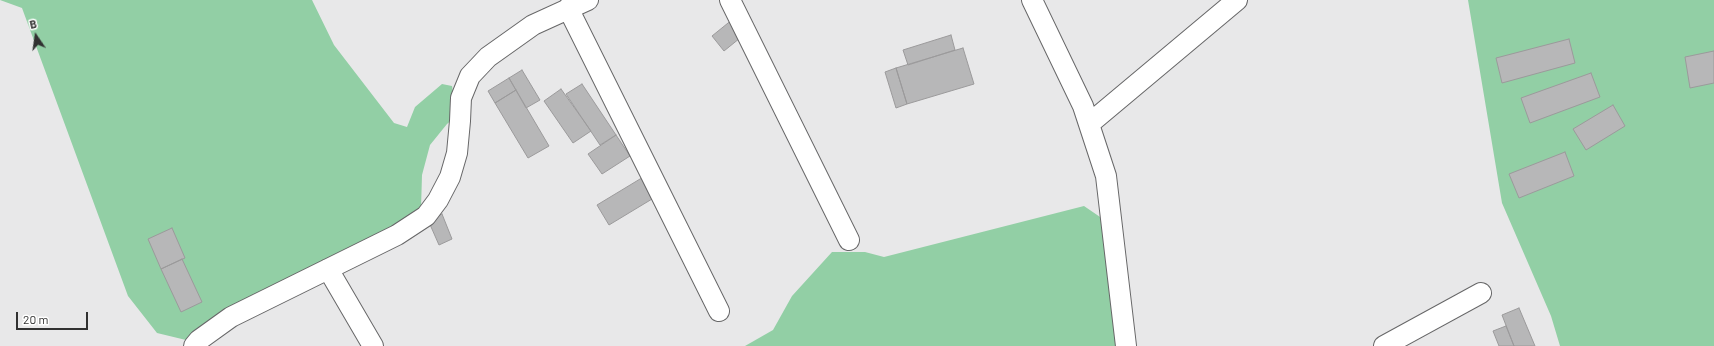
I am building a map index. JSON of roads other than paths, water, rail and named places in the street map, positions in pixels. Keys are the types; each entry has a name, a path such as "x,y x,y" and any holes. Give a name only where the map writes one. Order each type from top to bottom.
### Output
{"street":[{"path":"194,346 199,340 232,317 396,235 426,216 438,200 450,177 457,154 461,98 470,76 488,57 533,25 588,0"},
{"path":"730,0 848,240"},
{"path":"1032,0 1083,106 1106,176 1126,346"},
{"path":"1089,124 1237,0"},
{"path":"568,8 719,311"},
{"path":"328,269 373,346"},
{"path":"1384,346 1482,293"}]}
